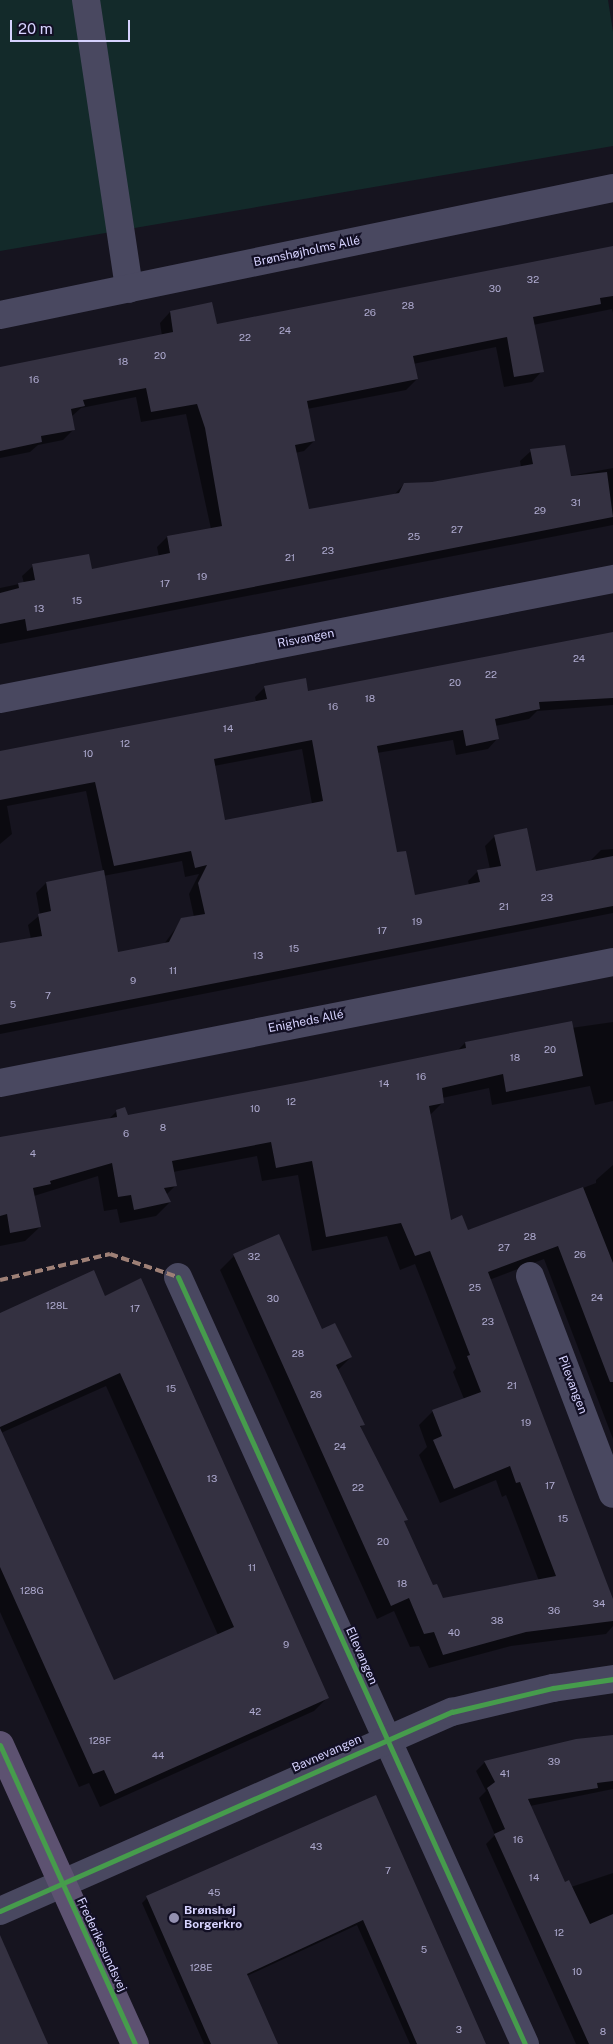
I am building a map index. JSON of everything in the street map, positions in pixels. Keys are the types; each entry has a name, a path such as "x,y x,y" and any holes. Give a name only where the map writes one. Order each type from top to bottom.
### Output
{"main road":[{"name":"Frederikssundsvej","path":"0,1745 135,2044"}],"street":[{"path":"86,0 129,289"},
{"name":"Brønshøjholms Allé","path":"0,315 613,188"},
{"name":"Risvangen","path":"0,699 613,579"},
{"name":"Enigheds Allé","path":"0,1083 613,962"},
{"name":"Pilevangen","path":"530,1276 613,1494"},
{"name":"Ellevangen","path":"178,1277 525,2044"},
{"name":"Bavnevangen","path":"0,1911 387,1738 460,1710 553,1688 613,1680"}],"green space":[{"path":"0,0 608,0 613,32 613,146 0,251"}],"building":[{"path":"613,246 613,296 600,298 601,304 533,317 544,372 514,377 507,337 413,356 418,379 307,401 315,441 295,445 309,509 399,493 404,483 432,482 533,464 530,449 565,445 571,476 607,472 613,517 27,631 25,619 0,624 0,593 19,588 18,583 35,580 32,564 89,554 92,569 170,553 167,536 222,526 205,428 197,404 151,412 146,388 83,400 85,406 71,409 75,430 41,436 42,442 0,451 0,367 173,332 170,311 212,302 217,324"},
{"path":"613,632 613,698 539,702 540,709 495,719 499,739 466,746 463,730 377,746 397,852 406,851 415,895 480,882 477,870 501,866 494,835 527,828 536,871 613,856 613,906 0,1025 0,943 42,936 38,914 51,911 46,882 104,870 118,952 169,942 181,918 205,914 198,883 207,865 195,868 191,851 114,866 95,782 0,800 0,751 267,699 264,686 306,678 308,691","holes":["312,740 323,801 225,820 214,759"]},
{"path":"572,1021 583,1076 506,1092 503,1074 442,1088 444,1103 429,1106 451,1220 462,1215 468,1230 583,1187 613,1263 613,1382 610,1382 558,1246 488,1272 613,1599 613,1621 526,1632 443,1655 434,1632 424,1634 409,1598 391,1606 233,1254 279,1234 322,1329 335,1323 352,1357 336,1365 365,1425 360,1426 408,1520 404,1521 433,1585 437,1584 443,1598 556,1576 520,1482 516,1483 510,1466 454,1489 433,1440 442,1436 432,1410 481,1392 467,1356 470,1355 430,1251 415,1256 401,1223 326,1237 312,1161 276,1168 271,1142 172,1161 177,1186 164,1188 171,1202 134,1210 131,1195 118,1197 112,1163 50,1181 51,1184 33,1188 41,1227 10,1233 7,1214 0,1216 0,1137 117,1117 116,1110 125,1107 128,1115 306,1081 466,1048 465,1042"},
{"path":"94,1270 105,1296 141,1278 329,1698 115,1794 104,1770 93,1774 0,1567 0,1428 114,1680 234,1627 120,1373 0,1427 0,1313"},
{"path":"613,1735 613,1781 597,1783 598,1788 528,1799 565,1882 569,1880 590,1924 613,1914 613,2044 589,2044 494,1834 505,1829 487,1788 495,1782 484,1761 576,1739"},
{"path":"376,1795 486,2044 417,2044 363,1920 247,1974 278,2044 211,2044 146,1896"},
{"path":"0,1935 48,2044 0,2044"}],"marked path":[{"path":"0,1280 110,1254 178,1277"}],"cycle path":[{"path":"178,1277 525,2044"},
{"path":"0,1911 452,1712 553,1688 613,1679"},
{"path":"0,1745 135,2044"}],"place":[{"name":"Brønshøj Borgerkro","path":"174,1918"}]}
